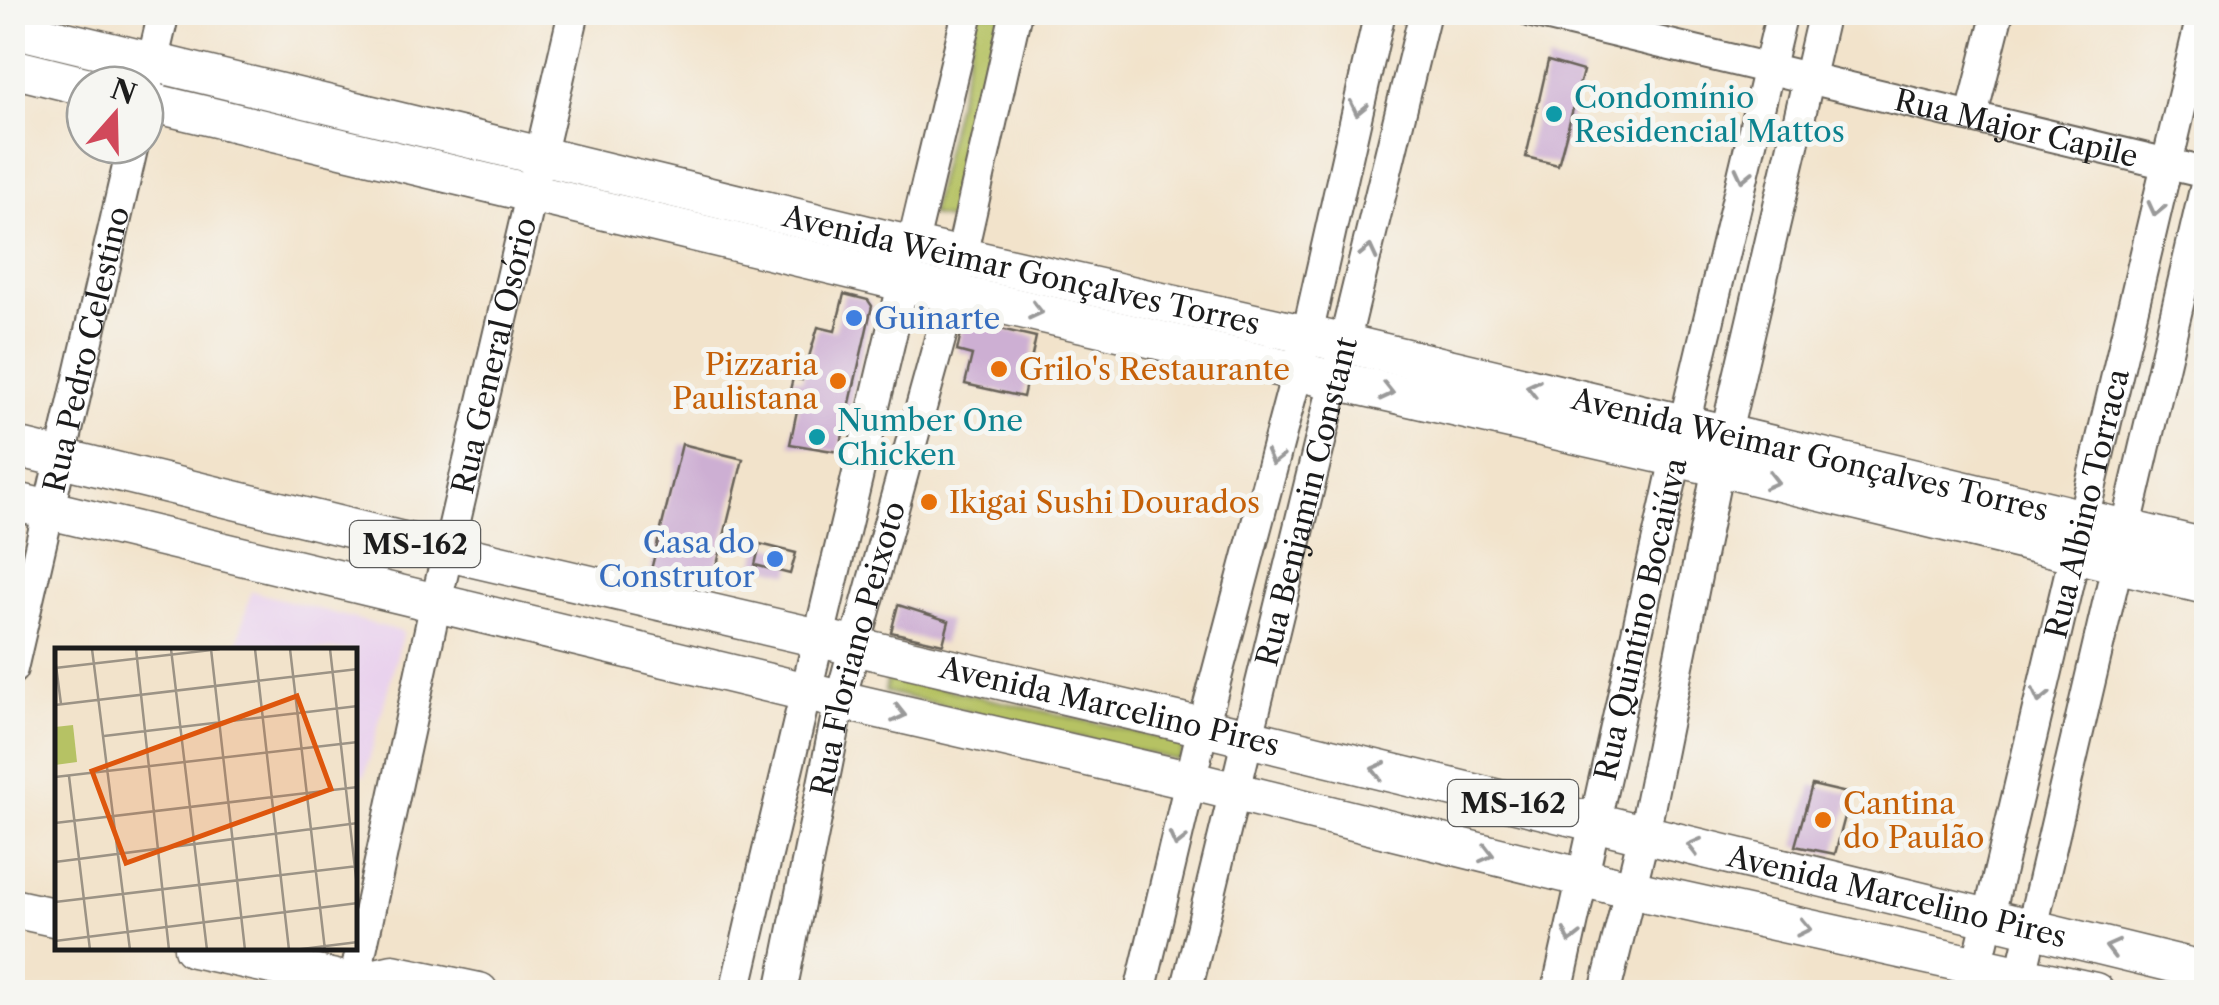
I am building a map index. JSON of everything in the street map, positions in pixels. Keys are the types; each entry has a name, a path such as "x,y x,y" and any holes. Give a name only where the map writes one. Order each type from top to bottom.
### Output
{"main road":[{"name":"Avenida Weimar Gonçalves Torres","path":"12,28 115,65"},
{"path":"12,68 65,81"},
{"name":"Avenida Weimar Gonçalves Torres","path":"165,80 542,154 910,264"},
{"name":"Avenida Weimar Gonçalves Torres","path":"165,106 534,192 1347,344 1680,441"},
{"name":"Avenida Weimar Gonçalves Torres","path":"957,274 1336,380 1680,441 2121,546 2206,548"},
{"name":"Avenida Marcelino Pires","path":"12,446 448,552 1204,726 2206,971"},
{"name":"Avenida Marcelino Pires","path":"12,501 1234,791 1974,979 2095,992"},
{"name":"Avenida Weimar Gonçalves Torres","path":"2121,546 2206,585"},
{"path":"12,908 55,917"},
{"path":"201,950 357,989 393,974 479,992"}],"street":[{"path":"151,65 164,12"},
{"name":"Rua General Osório","path":"357,989 436,602 574,12"},
{"name":"Rua Floriano Peixoto","path":"780,992 840,700 838,641 910,264 968,12"},
{"name":"Rua Floriano Peixoto","path":"736,992 804,691 838,641 957,274 1016,12"},
{"name":"Rua Benjamin Constant","path":"1140,992 1204,726 1306,335 1380,12"},
{"name":"Rua Benjamin Constant","path":"1186,992 1425,12"},
{"name":"Rua Major Capile","path":"1532,12 2206,173"},
{"name":"Rua Quintino Bocaiúva","path":"1557,992 1680,441 1782,12"},
{"name":"Rua Quintino Bocaiúva","path":"1604,992 1644,834 1722,450 1824,12"},
{"path":"1972,115 1998,12"},
{"name":"Rua Albino Torraca","path":"1974,979 2204,12"},
{"name":"Rua Pedro Celestino","path":"12,670 52,510 128,165"},
{"name":"Rua Albino Torraca","path":"2019,984 2206,185"}],"shaded area":[{"path":"251,591 403,632 365,776 358,775 358,648 237,648"}],"green space":[{"path":"978,13 1002,13 952,220 930,215"},
{"path":"888,676 1184,743 1180,761 885,692"}],"building":[{"name":"Condomínio Residencial Mattos","path":"1548,61 1583,71 1558,165 1526,157"},
{"path":"844,294 868,300 872,306 839,452 790,444 799,401 788,398 793,378 802,380 818,327 835,331"},
{"name":"Grilo's Restaurante","path":"970,322 1036,337 1023,397 965,384 972,355 957,351 963,325"},
{"path":"682,444 743,459 712,585 651,570"},
{"name":"Casa do Construtor","path":"760,544 796,553 790,574 755,565"},
{"path":"898,605 949,621 943,644 891,632"},
{"name":"Cantina do Paulão","path":"1812,785 1851,794 1835,854 1795,846"}],"place":[{"name":"Condomínio Residencial Mattos","path":"1554,114"},
{"name":"Guinarte","path":"854,318"},
{"name":"Grilo's Restaurante","path":"999,369"},
{"name":"Pizzaria Paulistana","path":"838,381"},
{"name":"Number One Chicken","path":"817,437"},
{"name":"Ikigai Sushi Dourados","path":"929,502"},
{"name":"Casa do Construtor","path":"775,559"},
{"name":"Cantina do Paulão","path":"1823,820"}]}
